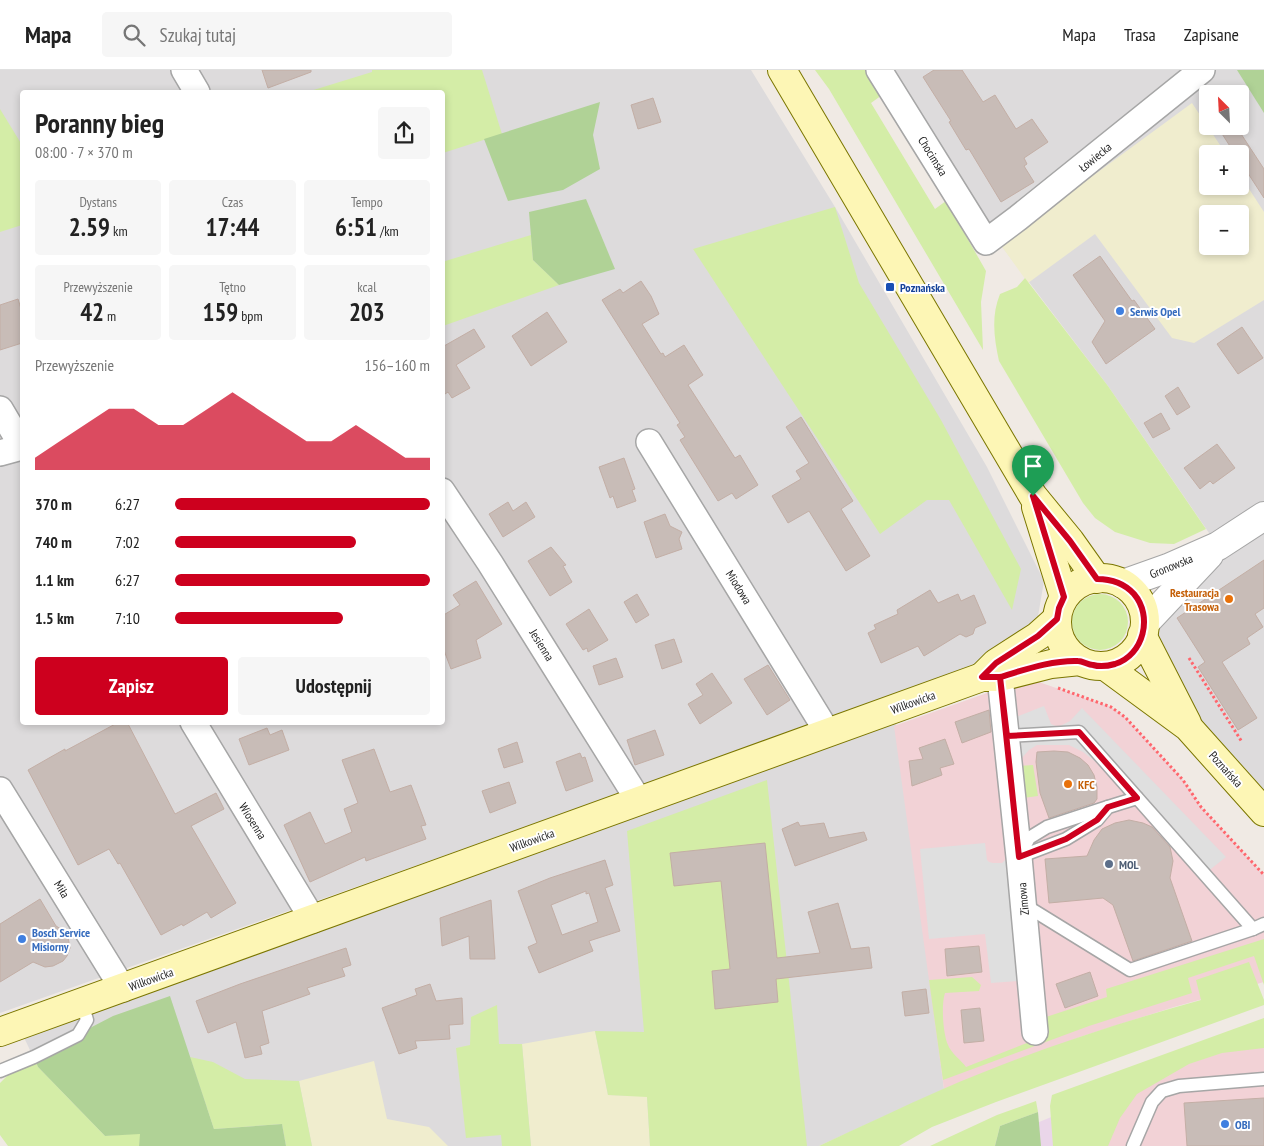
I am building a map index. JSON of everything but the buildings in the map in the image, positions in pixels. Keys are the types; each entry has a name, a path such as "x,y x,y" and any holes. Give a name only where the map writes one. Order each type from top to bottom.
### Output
{"main road":[{"path":"782,70 1033,496 1070,541 1110,582 1136,597 1144,614 1144,629 1137,647 1117,663 1092,663 1070,653 1062,643 1058,632 1061,608 1033,496"},
{"path":"1061,608 1079,584 1110,582"},
{"name":"Wilkowicka","path":"991,677 996,663 1038,636 1061,608"},
{"name":"Poznańska","path":"1144,629 1188,727"},
{"name":"Wilkowicka","path":"0,1032 828,733 991,677 1051,664 1092,663"},
{"name":"Poznańska","path":"1092,663 1188,727 1264,812"}],"street":[{"path":"184,70 196,90"},
{"name":"Chocimska","path":"879,70 986,242"},
{"name":"Łowiecka","path":"986,242 1202,70"},
{"path":"0,409 20,443"},
{"name":"Miodowa","path":"649,442 828,733"},
{"path":"0,454 20,447"},
{"name":"Jesienna","path":"445,495 490,562 639,801"},
{"name":"Gronowska","path":"1110,582 1168,568 1218,546 1264,516"},
{"name":"Gronowska","path":"1144,629 1218,546"},
{"name":"Zimowa","path":"991,677 1007,736 1035,1032"},
{"name":"Wiosenna","path":"195,725 314,920"},
{"name":"Miła","path":"0,790 123,989"}],"lane":[{"path":"1007,736 1079,732 1137,798 1258,926 1130,970 1023,903"},
{"path":"1019,857 1029,838 1047,827 1137,798"},
{"path":"1019,857 1066,839 1097,820 1108,807"},
{"path":"0,1071 34,1057 78,1035 87,1020 82,1003"},
{"path":"1133,1146 1152,1102 1162,1091 1170,1087 1264,1079"}],"path":[{"path":"1188,658 1242,742"},
{"path":"1125,717 1183,780 1201,807 1264,875"}],"shaded area":[{"path":"0,70 751,70 835,207 987,467 1044,581 1038,616 1023,637 991,658 934,682 0,1013"},
{"path":"879,70 1264,70 1264,809 1188,727 1142,635 1218,546 1108,386 1000,244 986,242"},
{"path":"1192,103 1199,114 1199,135 1213,135 1220,145 1199,145 1199,195 1249,195 1249,189 1264,212 1264,300 1194,343 1172,338 1095,234 1028,283 1000,244"},
{"path":"1033,680 1111,707 1125,717 1183,780 1201,807 1264,875 1264,982 1174,1007 1080,1037 944,1089 894,726 1001,688"},
{"path":"1044,706 1051,724 1058,727 1070,721 1082,708 1226,857 1202,876 1107,771 1083,752 1069,745 1037,745 1029,750 1021,759 1016,717"},
{"path":"894,709 944,1089 819,1146 286,1146 282,1125 38,1067 19,1027"},
{"path":"985,843 987,860 989,862 1002,863 1007,858 1019,981 991,983 985,934 929,939 920,849"},
{"path":"1264,1030 1264,1146 1071,1146 1066,1111"},
{"path":"595,1031 608,1095 647,1096 650,1146 531,1146 522,1044"},
{"path":"374,1061 387,1119 429,1127 448,1146 312,1146 299,1081"},
{"path":"1066,1111 1071,1146 981,1146"}],"green space":[{"path":"372,70 482,70 502,134 445,152 445,90 314,90 372,72"},
{"path":"815,70 867,70 882,95 871,103 935,209 946,201 986,271 981,302 983,350 829,89"},
{"path":"1237,70 1264,70 1264,113 1249,89 1249,85 1246,85"},
{"path":"600,102 593,135 600,169 563,190 508,201 484,139"},
{"path":"0,109 20,142 20,226 0,232"},
{"path":"586,199 615,269 559,285 533,260 529,212"},
{"path":"835,207 859,283 941,420 1021,569 1012,610 949,500 927,500 880,534 693,249"},
{"path":"531,235 533,260 559,285 445,325 445,261"},
{"path":"1025,278 1108,386 1206,529 1174,544 1150,543 1115,532 1095,518 1083,503 999,361 994,327 997,302 1000,294 1017,287"},
{"path":"1094,594 1106,594 1116,598 1124,606 1128,622 1124,638 1116,646 1106,650 1094,650 1084,646 1076,638 1072,628 1072,616 1076,606 1084,598"},
{"path":"1033,765 1038,796 1023,798 1019,766"},
{"path":"767,780 807,1146 650,1146 647,1097 608,1095 595,1031 644,1032 627,831"},
{"path":"1264,939 1264,985 1254,956 1188,978 1192,993 1089,1026 943,1080 929,980 972,977 981,985 979,991 945,993 944,998 943,1019 946,1040 951,1051 966,1067 1047,1035 1046,1017 1107,997 1106,989"},
{"path":"1249,962 1264,1000 1264,1005 996,1102 932,1127 899,1146 819,1146 943,1089 1006,1063 1103,1029 1201,1000 1196,980"},
{"path":"170,996 214,1129 282,1124 286,1146 139,1146 140,1134 105,1136 38,1067 34,1057 113,1016"},
{"path":"497,1005 499,1044 522,1044 531,1146 502,1146 501,1135 466,1138 456,1048 470,1045 471,1017"},
{"path":"1264,1018 1264,1048 1222,1053 1189,1064 1137,1094 1120,1118 1108,1146 1053,1146 1050,1106 1052,1095"},
{"path":"34,1057 38,1067 105,1136 141,1133 139,1146 8,1146 0,1135 0,1083 11,1072"},
{"path":"190,1057 213,1062 245,1079 299,1081 312,1146 286,1146 282,1124 214,1129"},
{"path":"1036,1101 1038,1112 1000,1126 995,1146 930,1146 997,1115"},
{"path":"1038,1112 1041,1146 995,1146 1000,1126"}],"place":[{"name":"Poznańska","path":"890,287"},
{"name":"Serwis Opel","path":"1120,311"},
{"name":"Restauracja Trasowa","path":"1229,599"},
{"name":"KFC","path":"1068,784"},
{"name":"MOL","path":"1109,864"},
{"name":"Bosch Service Misiorny","path":"22,939"},
{"name":"OBI","path":"1225,1124"}],"route":[{"path":"1033,496 1064,597 1057,619 1038,636 996,663 982,677 1000,677 1007,736 1019,857 1066,839 1097,820 1108,807 1137,798 1079,732 1007,736 1001,688 1000,677 1051,664 1080,661 1092,665 1105,666 1117,663 1137,647 1145,623 1141,605 1130,590 1123,584 1115,581 1097,579 1070,541 1033,496"}]}
